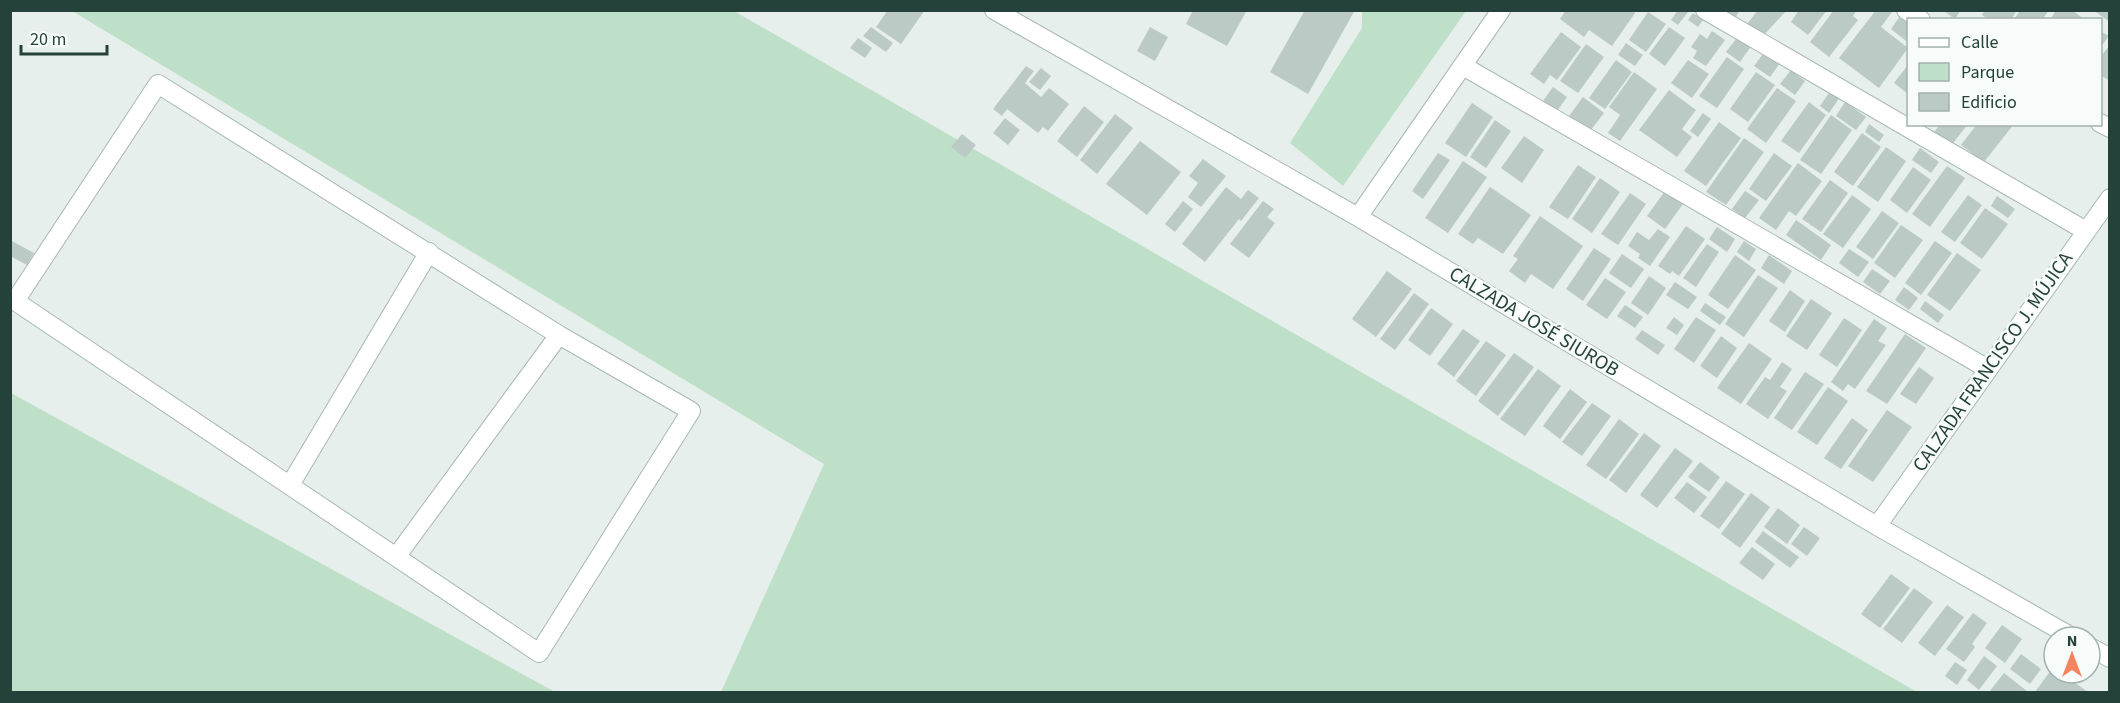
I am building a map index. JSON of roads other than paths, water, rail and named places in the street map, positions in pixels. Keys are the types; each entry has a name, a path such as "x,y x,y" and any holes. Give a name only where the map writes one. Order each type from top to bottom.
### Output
{"street":[{"name":"CALZADA JOSÉ SIUROB","path":"994,10 1020,16 1877,526 2051,625"},
{"path":"1358,217 1501,10"},
{"path":"1706,10 2086,231"},
{"path":"1463,66 1988,369"},
{"path":"158,84 560,335 691,411 539,653 13,299 158,84"},
{"name":"CALZADA FRANCISCO J. MÚJICA","path":"1877,526 2109,198"},
{"path":"290,485 429,252"},
{"path":"396,557 560,335"}]}
